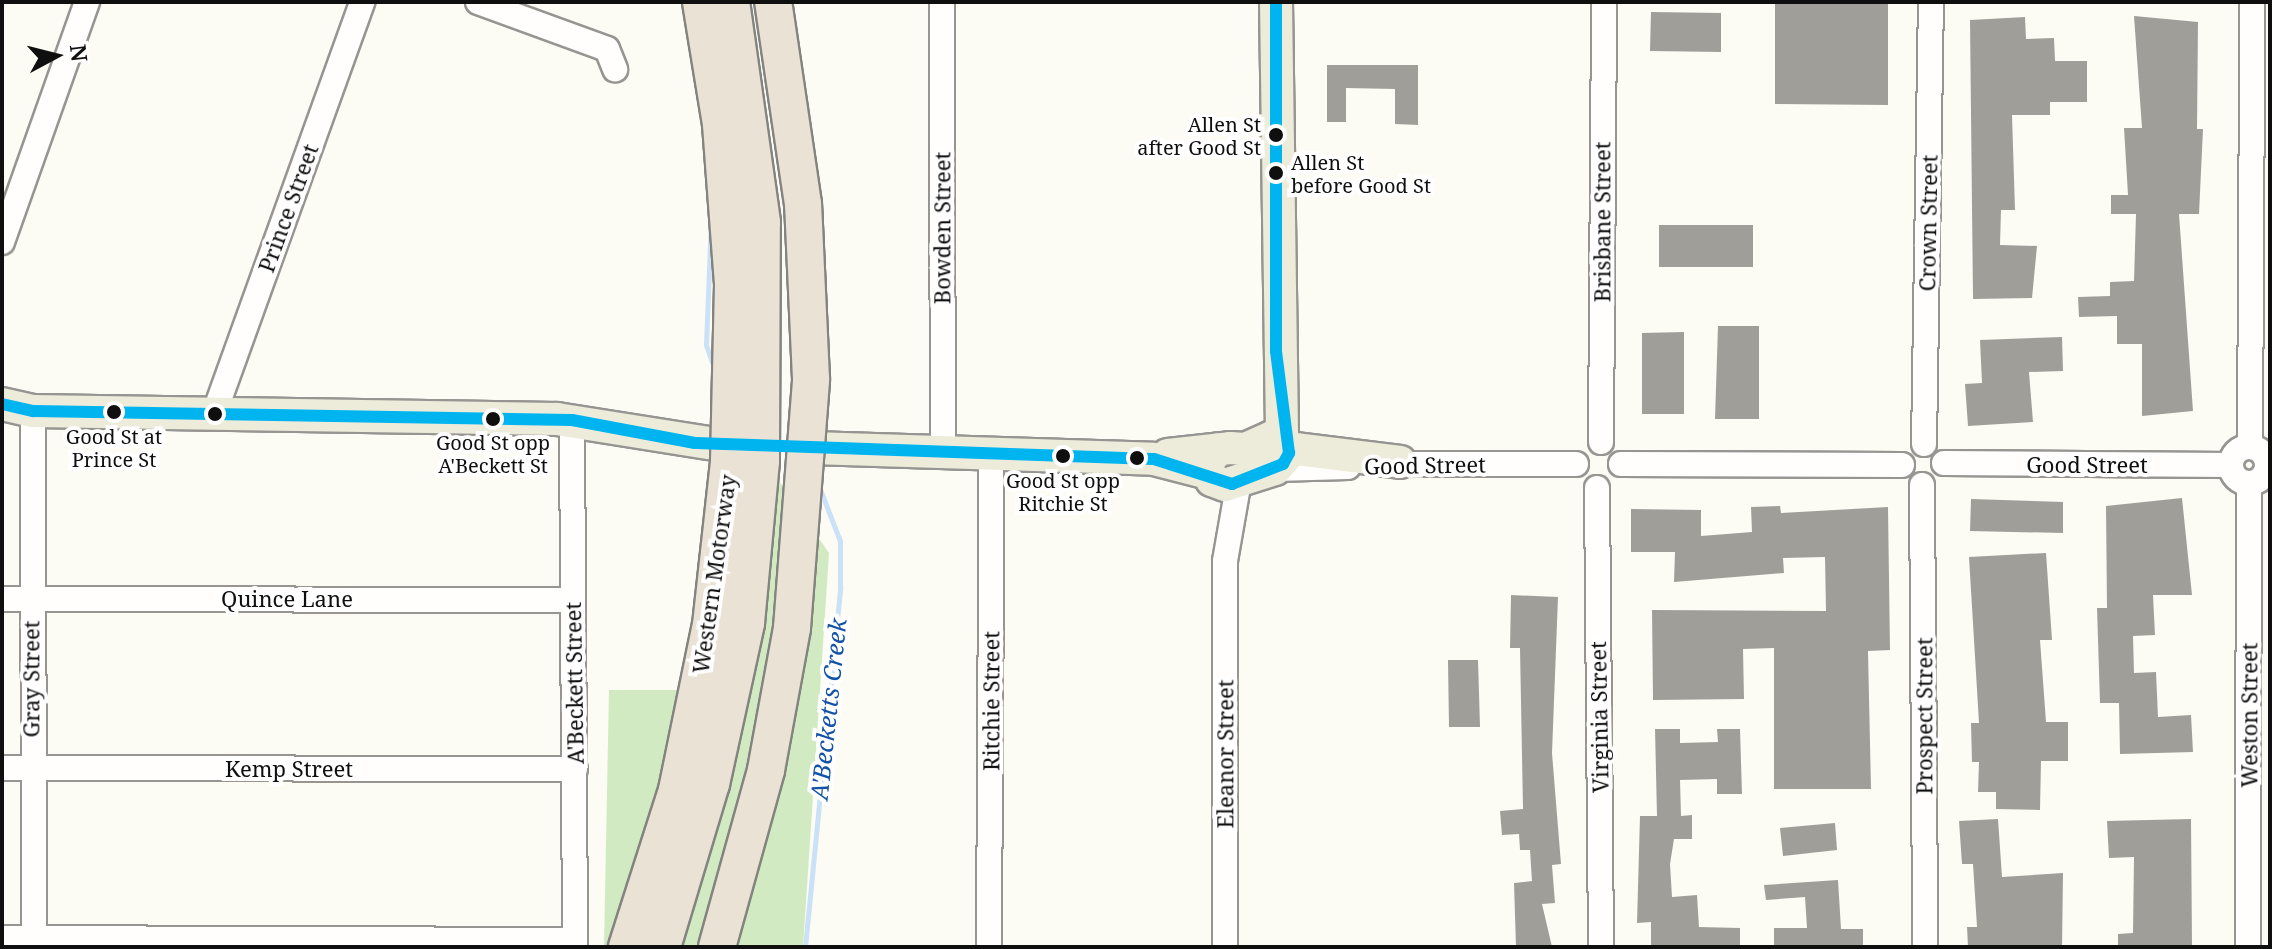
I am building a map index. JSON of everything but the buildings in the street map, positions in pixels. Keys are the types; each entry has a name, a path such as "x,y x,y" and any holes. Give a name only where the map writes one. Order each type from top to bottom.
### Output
{"highway":[{"name":"Western Motorway","path":"627,947 677,790 711,625 729,461 733,284 721,124 701,2"},
{"name":"Western Motorway","path":"662,947 711,784 746,623 761,461 762,222 731,2"},
{"path":"717,947 766,770 792,628 810,393 805,218 773,2"}],"main road":[{"path":"1276,2 1276,450"},
{"path":"12,411 572,420 709,443"},
{"path":"812,448 1154,459 1219,471 1276,450 1400,462"}],"street":[{"path":"2,242 87,2"},
{"name":"Prince Street","path":"214,414 362,2"},
{"path":"478,2 616,53"},
{"name":"Bowden Street","path":"942,2 943,454"},
{"name":"Brisbane Street","path":"1601,442 1604,2"},
{"name":"Crown Street","path":"1924,444 1931,2"},
{"path":"2250,447 2230,465 2249,484 2269,467 2250,447 2252,2"},
{"name":"Gray Street","path":"12,411 31,599 30,769 34,943"},
{"name":"A'Beckett Street","path":"572,420 575,943"},
{"path":"1621,464 1616,478 1597,488 1579,478 1576,464 1581,451 1601,442 1621,464 1902,465 1922,485 1935,481 1944,463 1924,444 1906,452 1902,465"},
{"name":"Ritchie Street","path":"989,947 992,455"},
{"name":"Good Street","path":"1400,462 1576,464"},
{"name":"Good Street","path":"1944,463 2230,465"},
{"name":"Eleanor Street","path":"1219,471 1225,561 1225,947"},
{"name":"Weston Street","path":"2248,947 2249,484"},
{"name":"Prospect Street","path":"1922,485 1925,947"},
{"name":"Virginia Street","path":"1597,488 1601,947"},
{"name":"Quince Lane","path":"2,599 573,600"},
{"name":"Kemp Street","path":"2,768 575,769"},
{"path":"2,938 34,943 575,943"}],"green space":[{"path":"717,476 779,481 829,553 803,947 604,947 609,690 683,690"}],"waterway":[{"name":"A'Becketts Creek","path":"711,220 706,345 712,362"},
{"name":"A'Becketts Creek","path":"805,947 840,587 840,541 818,484"}],"transit line":[{"path":"2,404 33,411 572,420 695,443 1154,459 1232,484 1283,464 1289,453 1276,351 1276,2"}],"place":[{"name":"Allen St after Good St","path":"1276,135"},
{"name":"Allen St before Good St","path":"1276,173"},
{"name":"Good St at Prince St","path":"114,412"},
{"name":"Good St opp A'Beckett St","path":"493,419"},
{"name":"Good St opp Ritchie St","path":"1063,456"}]}
